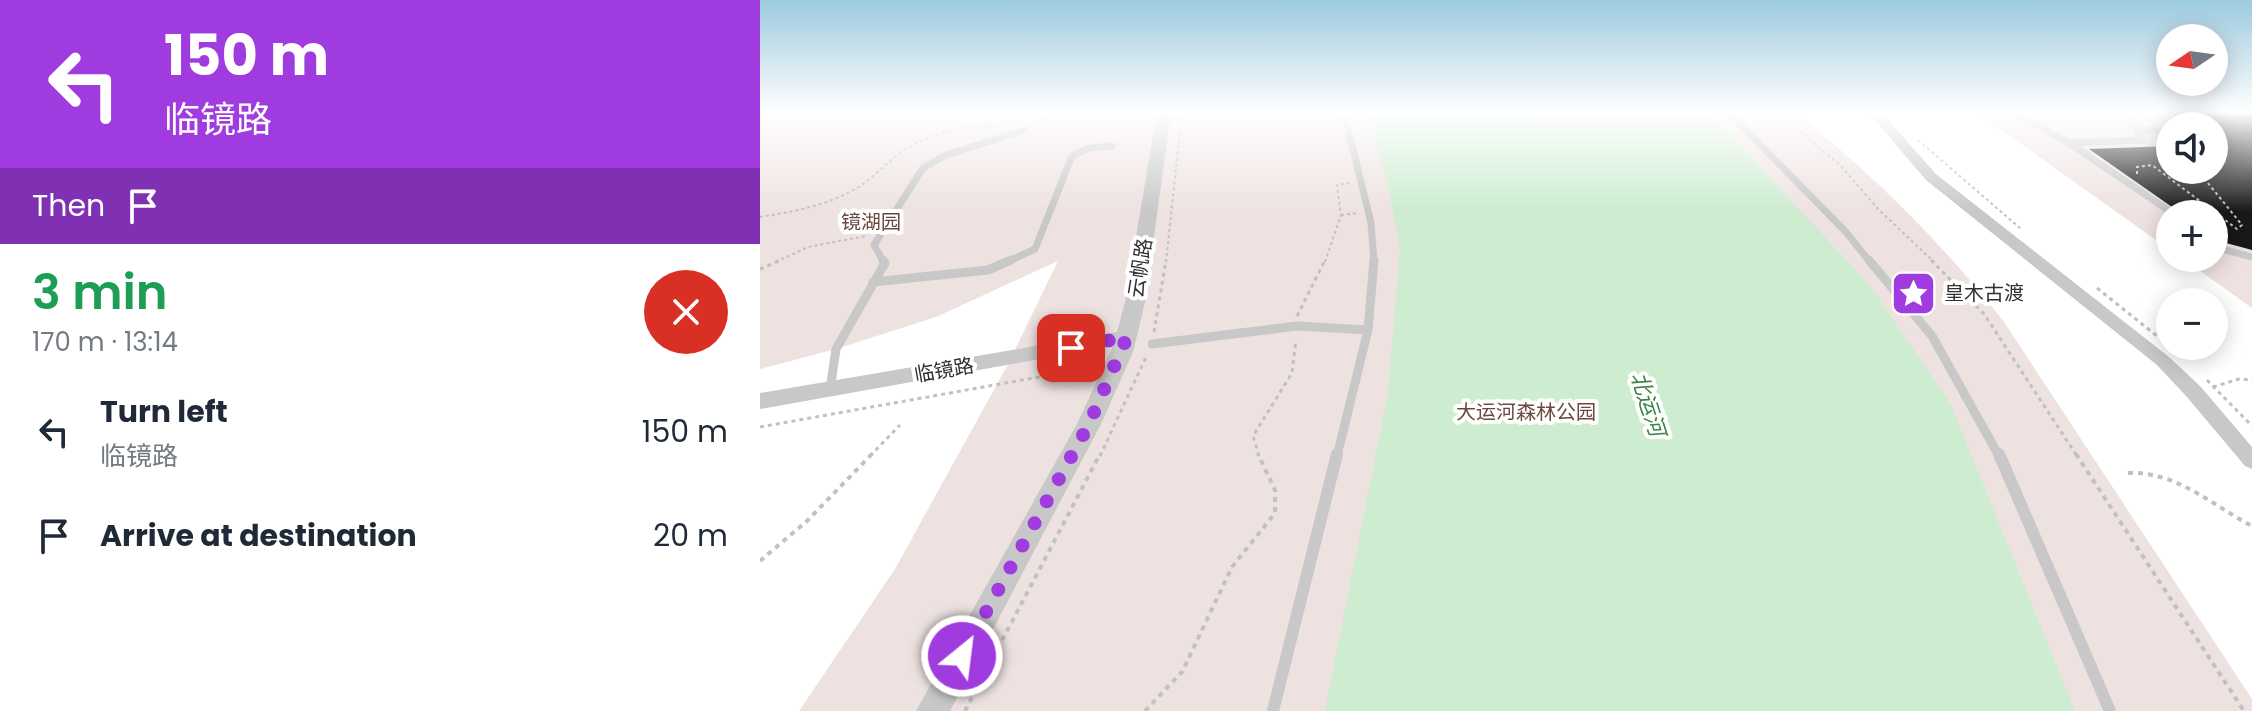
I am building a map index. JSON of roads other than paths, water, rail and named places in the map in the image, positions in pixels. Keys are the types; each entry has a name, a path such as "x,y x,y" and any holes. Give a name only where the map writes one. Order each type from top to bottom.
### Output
{"street":[{"name":"云帆路","path":"932,711 1089,424 1122,351 1158,145"},
{"path":"1903,145 1931,177 2118,324 2194,392 2252,461"},
{"name":"临镜路","path":"760,401 1122,351"},
{"name":"临镜路","path":"760,416 1122,351"}],"lane":[{"path":"830,390 836,349 885,263 874,245 880,234 923,168 932,161 979,145"},
{"path":"1273,711 1368,330 1374,259 1368,212 1352,145"},
{"path":"1761,145 1846,232 1932,336 1998,453 2110,711"},
{"path":"2072,145 2156,202"},
{"path":"873,282 988,270 1035,249 1072,156 1089,148 1112,146"},
{"path":"2228,251 2252,257"},
{"path":"1152,344 1297,326 1368,330"}],"water":[{"name":"北运河","path":"1377,145 1740,145 1872,288 1951,405 2075,711 1325,711 1388,393 1400,249"}],"place":[{"name":"皇木古渡","path":"1913,293"}],"park label":[{"name":"镜湖园","path":"871,222"},
{"name":"大运河森林公园","path":"1526,412"}]}
